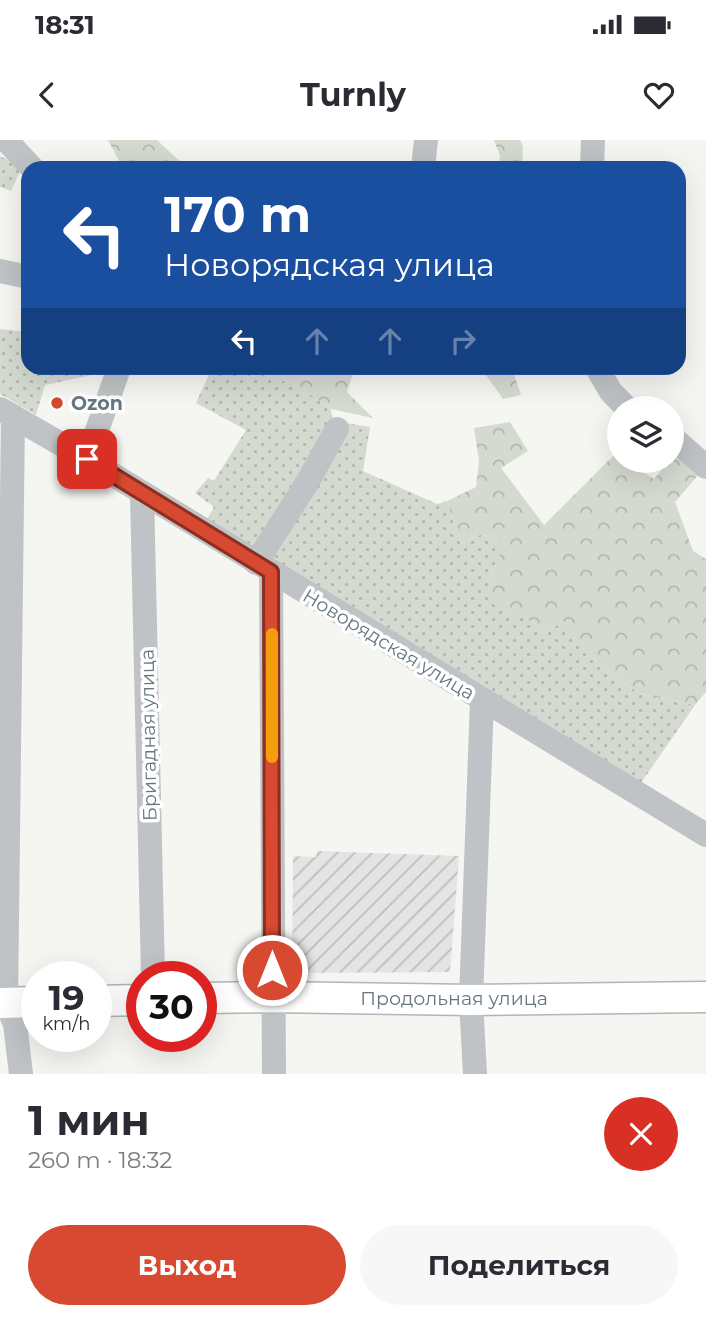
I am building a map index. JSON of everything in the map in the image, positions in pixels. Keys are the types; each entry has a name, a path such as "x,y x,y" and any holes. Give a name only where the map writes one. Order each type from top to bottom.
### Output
{"main road":[{"name":"Продольная улица","path":"217,998 471,1000 706,997"},
{"path":"3,1003 21,1002"}],"street":[{"path":"6,140 26,161"},
{"path":"424,161 426,140"},
{"path":"592,161 593,140"},
{"path":"0,271 21,276"},
{"path":"87,459 117,375"},
{"path":"601,375 615,396"},
{"path":"6,412 3,1003 15,1024 21,1074"},
{"name":"Новорядская улица","path":"6,412 706,835"},
{"path":"274,1074 264,567 337,429"},
{"path":"684,448 706,467"},
{"name":"Бригадная улица","path":"142,494 153,961"},
{"path":"474,1074 471,1000 482,700"}],"shaded area":[{"path":"317,851 459,856 450,972 292,973 293,856 316,857"}],"green space":[{"path":"108,140 157,140 180,161 119,161"},
{"path":"494,140 520,140 523,147 522,161 499,161"},
{"path":"0,156 21,166 21,169 11,191 0,187"},
{"path":"0,329 21,331 21,375 92,375 45,385 36,415 0,394"},
{"path":"209,375 265,375 297,385 331,409 333,426 257,552 206,521 214,507 195,493 208,478 214,481 246,430 196,403"},
{"path":"265,375 353,375 347,392 373,418 331,409 297,385"},
{"path":"486,375 514,375 521,395 503,399"},
{"path":"510,422 528,451 501,468 544,525 607,462 607,473 645,473 654,479 659,473 684,473 684,460 699,474 675,502 693,551 706,559 706,692 695,705 641,694 603,670 564,621 544,634 535,623 494,605 490,574 505,546 482,534 461,543 447,501 476,487 479,461 474,428"},
{"path":"346,423 370,427 363,471 437,504 447,501 461,543 482,534 506,546 490,574 495,605 535,623 544,634 564,620 603,670 641,694 695,705 641,783 272,562 268,554"}],"slow traffic":[{"path":"272,634 272,757"}],"place":[{"name":"Ozon","path":"57,403"}],"route":[{"path":"87,459 271,572 272,970"}]}
